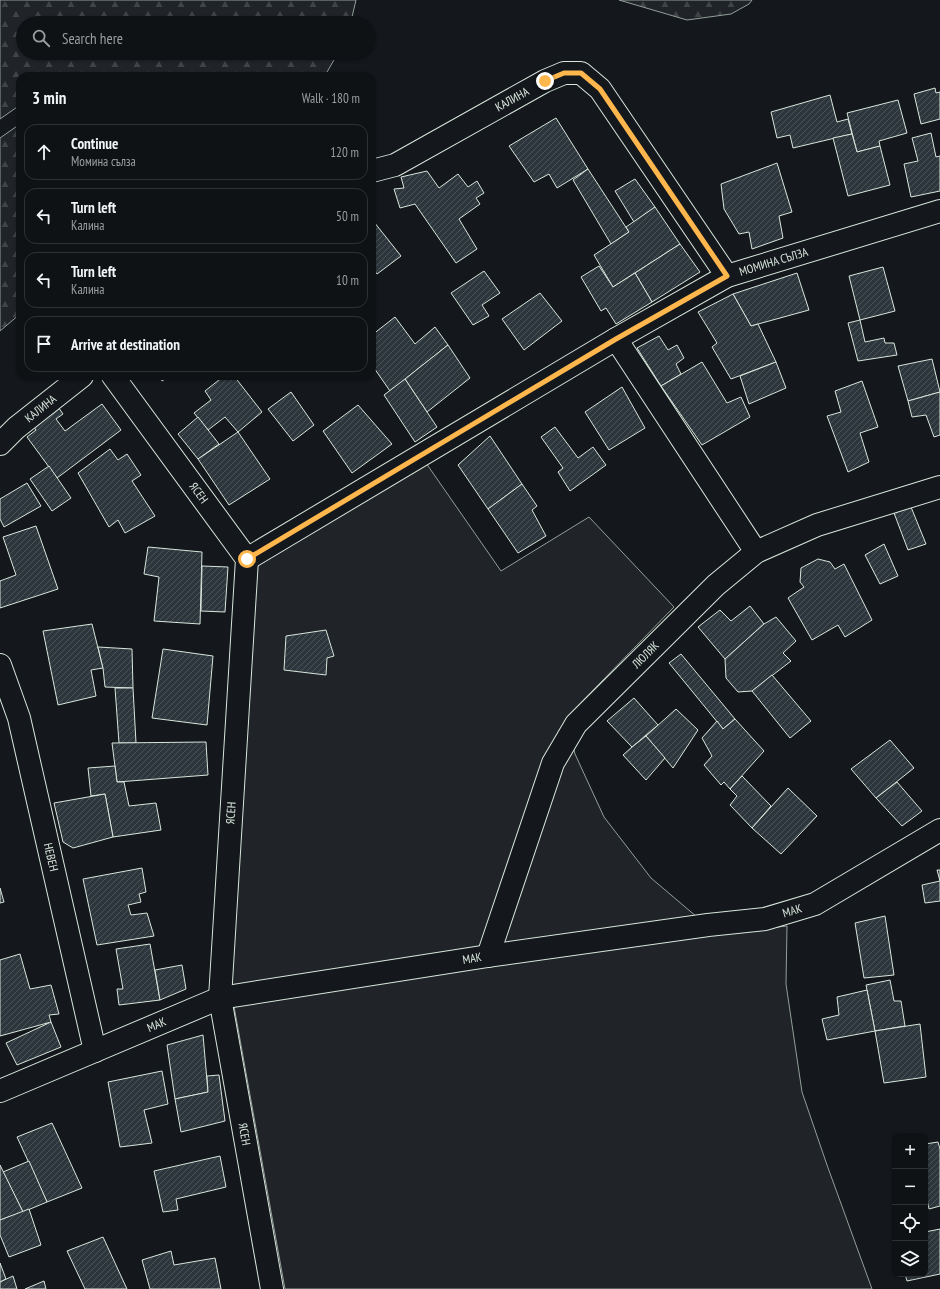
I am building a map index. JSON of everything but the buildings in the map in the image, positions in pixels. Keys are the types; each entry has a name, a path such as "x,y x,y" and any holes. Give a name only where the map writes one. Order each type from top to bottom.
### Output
{"street":[{"name":"КАЛИНА","path":"376,170 395,165 545,81 564,73 581,73 600,89 727,276"},
{"name":"МОМИНА СЪЛЗА","path":"247,559 616,339 727,276 940,211"},
{"path":"616,339 756,552"},
{"name":"КАЛИНА","path":"0,444 16,428 77,380"},
{"name":"ЯСЕН","path":"116,380 247,559 220,998 272,1289"},
{"name":"ЛЮЛЯК","path":"488,956 553,763 576,724 716,585 756,552 817,525 940,487"},
{"name":"НЕВЕН","path":"0,665 19,718 95,1051"},
{"name":"МАК","path":"0,1091 220,998 488,956 708,925 764,919 815,904 940,830"}],"green space":[{"path":"0,0 356,0 352,16 16,16 16,60 334,60 327,72 16,72 16,108 0,119"},
{"path":"619,0 752,0 749,4 731,14 687,20"},
{"path":"16,127 16,317 0,331 0,138"},
{"path":"426,463 501,571 589,517 674,607 566,718 575,754 604,817 651,878 717,934 787,926 786,984 802,1092 872,1289 285,1289 230,984 256,567"}],"route":[{"path":"247,559 616,339 727,276 600,89 581,73 564,73 545,81"}]}
